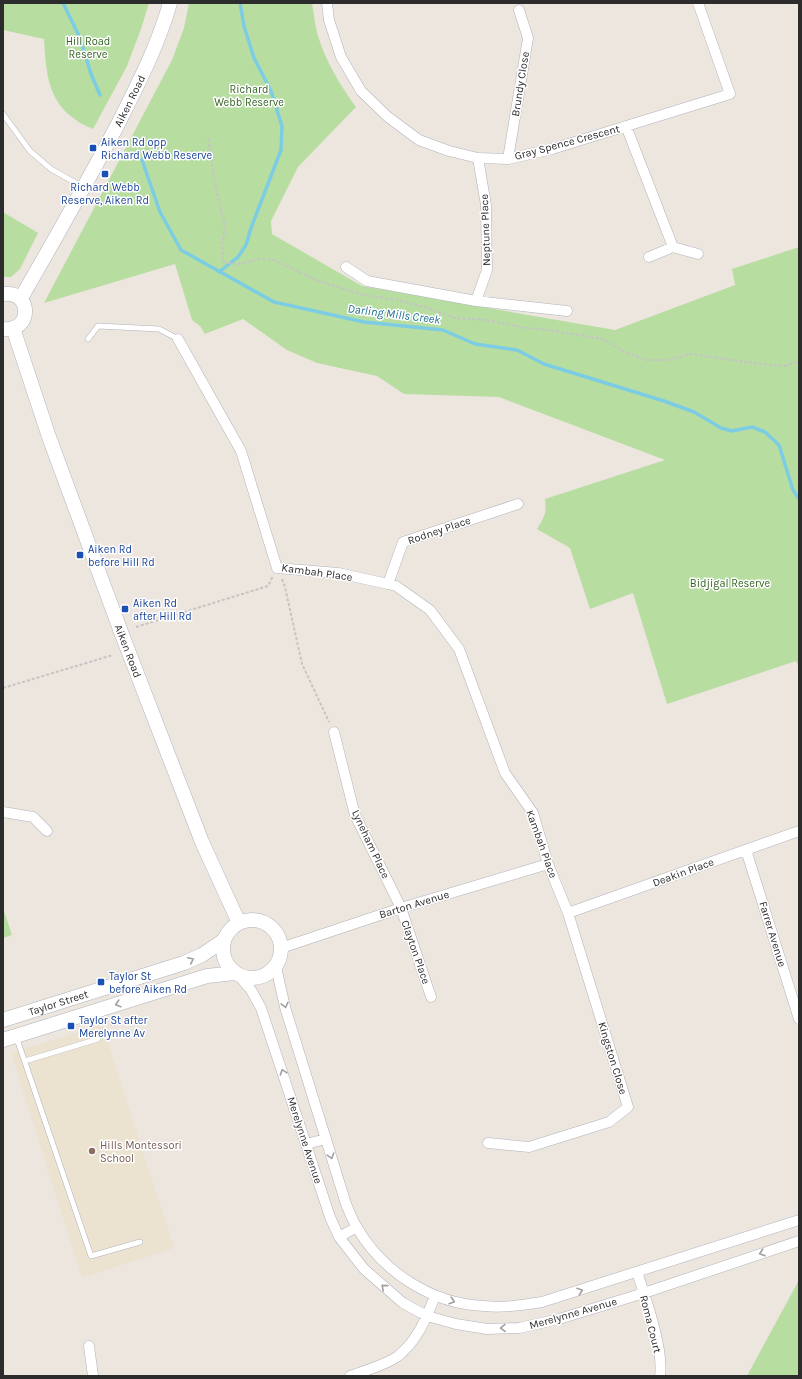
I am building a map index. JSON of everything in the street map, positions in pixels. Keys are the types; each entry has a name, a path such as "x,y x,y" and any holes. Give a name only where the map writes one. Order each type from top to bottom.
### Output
{"street":[{"name":"Aiken Road","path":"21,298 84,188 141,78 158,40 170,3"},
{"name":"Gray Spence Crescent","path":"327,3 329,20 341,56 361,91 388,117 419,140 449,151 478,158 508,159 552,149 730,94 698,3"},
{"name":"Brundy Close","path":"508,159 528,38 518,10"},
{"name":"Gray Spence Crescent","path":"626,126 673,247"},
{"name":"Neptune Place","path":"476,301 487,270 486,205 478,158"},
{"path":"649,257 673,247 698,254"},
{"path":"346,267 367,281 476,301 566,311"},
{"path":"3,294 10,293 21,298 26,311 25,317 20,324 8,329"},
{"name":"Aiken Road","path":"8,329 121,632 202,842 239,923"},
{"name":"Kambah Place","path":"178,339 241,451 277,568 338,573 396,586 430,610 459,649 505,773 533,813 548,864 568,913"},
{"name":"Rodney Place","path":"388,584 403,542 518,504"},
{"name":"Lyneham Place","path":"334,732 355,815 401,908"},
{"path":"3,812 33,818 47,830"},
{"name":"Deakin Place","path":"568,913 799,830"},
{"name":"Farrer Avenue","path":"746,850 799,1019"},
{"name":"Barton Avenue","path":"281,948 401,908 548,864"},
{"name":"Clayton Place","path":"401,908 431,997"},
{"name":"Kingston Close","path":"488,1143 529,1147 609,1122 628,1107 568,913"},
{"path":"248,920 258,920 267,924 277,934 281,948 280,958 276,967 268,974 259,978 249,979 237,975 228,967 224,958 224,940 233,927 239,923 248,920"},
{"name":"Taylor Street","path":"3,1020 184,963 224,940"},
{"name":"Merelynne Avenue","path":"276,967 285,1007 346,1204 357,1227 370,1246 387,1265 410,1283 435,1296 459,1303 484,1306 510,1306 542,1302 799,1220"},
{"name":"Taylor Street","path":"10,1038 207,976 237,975"},
{"name":"Merelynne Avenue","path":"237,975 251,990 261,1008 330,1217 339,1238 364,1269 382,1286 403,1303 427,1316 456,1324 487,1329 519,1328 559,1319 644,1293 799,1241"},
{"path":"306,1144 326,1139"},
{"path":"339,1238 357,1227"},
{"name":"Roma Court","path":"637,1272 656,1337 661,1368 660,1376"},
{"path":"350,1376 374,1368 397,1356 412,1342 420,1331 435,1296"},
{"path":"89,1346 93,1376"}],"lane":[{"path":"3,114 30,151 51,169 84,188"},
{"path":"88,339 98,326 158,329 178,339"},
{"path":"10,1038 25,1061 90,1256 140,1242"},
{"path":"25,1061 98,1039"}],"path":[{"path":"136,627 268,586 277,568"},
{"path":"277,568 285,587 302,664 334,732"},
{"path":"3,688 114,655"}],"shaded area":[{"name":"Hills Montessori School","path":"102,1025 174,1248 82,1278 11,1053"}],"green space":[{"name":"Hill Road Reserve","path":"3,3 149,3 127,66 93,129 80,123 66,112 59,104 47,73 44,39 3,30"},
{"path":"189,3 312,3 321,46 339,82 356,107 298,167 271,221 272,234 362,286 615,330 735,285 732,269 799,247 799,668 796,661 667,704 633,593 590,609 570,548 537,529 546,508 545,499 665,460 499,397 404,394 377,376 317,363 287,350 243,319 205,334 200,326 192,320 175,264 44,303 172,60 184,28"},
{"path":"3,212 38,233 20,269 11,277 3,277"},
{"path":"3,908 12,935 3,938"},
{"path":"799,1280 799,1376 747,1376"}],"waterway":[{"name":"Darling Mills Creek","path":"63,3 80,38 91,74 100,95"},
{"path":"219,272 238,257 246,245 281,150 282,126 271,91 254,58 244,26 240,3"},
{"name":"Darling Mills Creek","path":"142,160 160,212 181,250 274,302 364,322 443,330 475,344 517,350 544,364 664,401 694,412 721,428 732,431 752,427 765,432 779,445 793,490 799,499"}],"place":[{"name":"Aiken Rd opp Richard Webb Reserve","path":"93,148"},
{"name":"Richard Webb Reserve, Aiken Rd","path":"105,174"},
{"name":"Aiken Rd before Hill Rd","path":"80,555"},
{"name":"Aiken Rd after Hill Rd","path":"125,609"},
{"name":"Taylor St before Aiken Rd","path":"101,982"},
{"name":"Taylor St after Merelynne Av","path":"71,1026"},
{"name":"Hills Montessori School","path":"92,1151"}],"park label":[{"name":"Richard Webb Reserve","path":"249,95"},
{"name":"Bidjigal Reserve","path":"730,583"}]}
